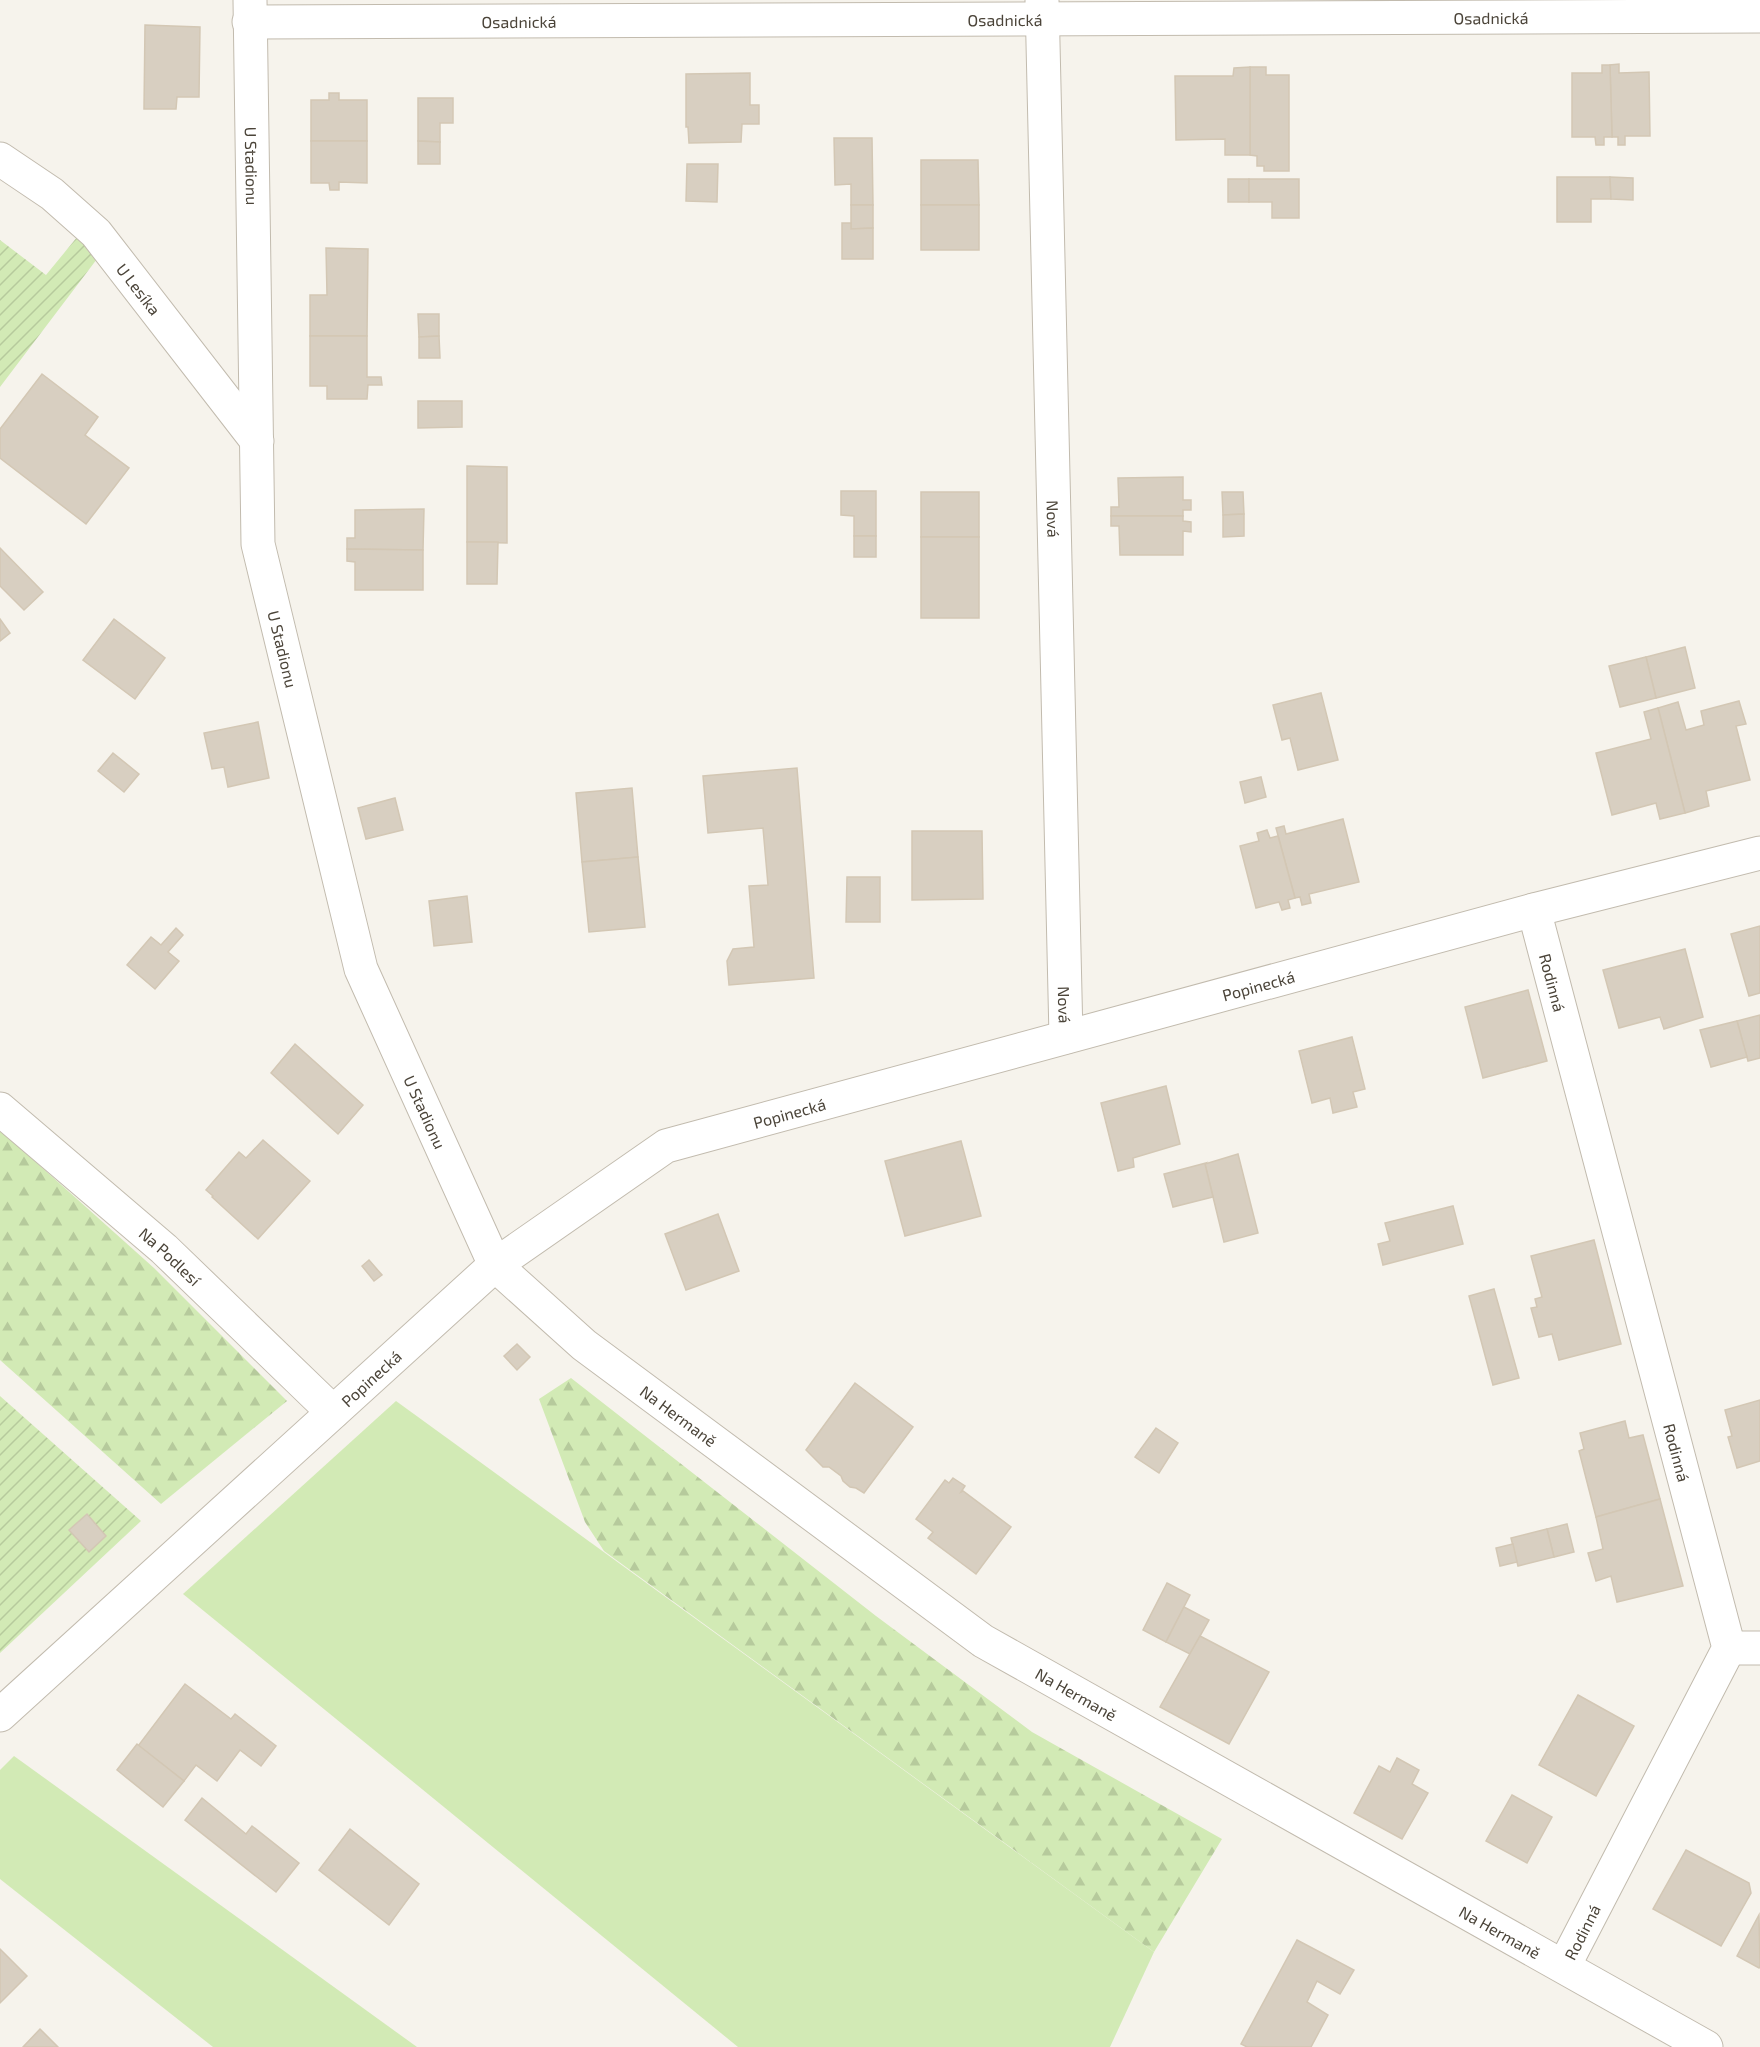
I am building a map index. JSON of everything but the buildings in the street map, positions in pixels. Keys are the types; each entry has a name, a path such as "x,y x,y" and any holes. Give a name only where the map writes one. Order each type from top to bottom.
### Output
{"street":[{"name":"Osadnická","path":"250,11 1042,10 1760,16"},
{"name":"Nová","path":"1042,10 1066,1037"},
{"name":"U Stadionu","path":"250,11 258,544 361,969 495,1265"},
{"name":"U Lesíka","path":"0,159 52,194 96,232 257,441"},
{"name":"Popinecká","path":"0,1715 495,1265 666,1146 1534,910 1760,853"},
{"name":"Rodinná","path":"1534,910 1745,1648 1564,1966"},
{"name":"Na Podlesí","path":"0,1109 164,1250 333,1412"},
{"name":"Na Hermaně","path":"495,1265 584,1344 983,1641 1706,2047"}],"green space":[{"path":"78,236 100,255 0,387 0,240 46,275"},
{"path":"0,1130 154,1268 287,1401 161,1504 0,1360"},
{"path":"571,1378 876,1616 1032,1732 1222,1839 1154,1952 604,1551 585,1522 539,1399"},
{"path":"0,1396 141,1521 0,1653"},
{"path":"396,1401 1154,1952 1110,2047 738,2047 183,1594"},
{"path":"14,1756 417,2047 213,2047 0,1879 0,1770"}]}
